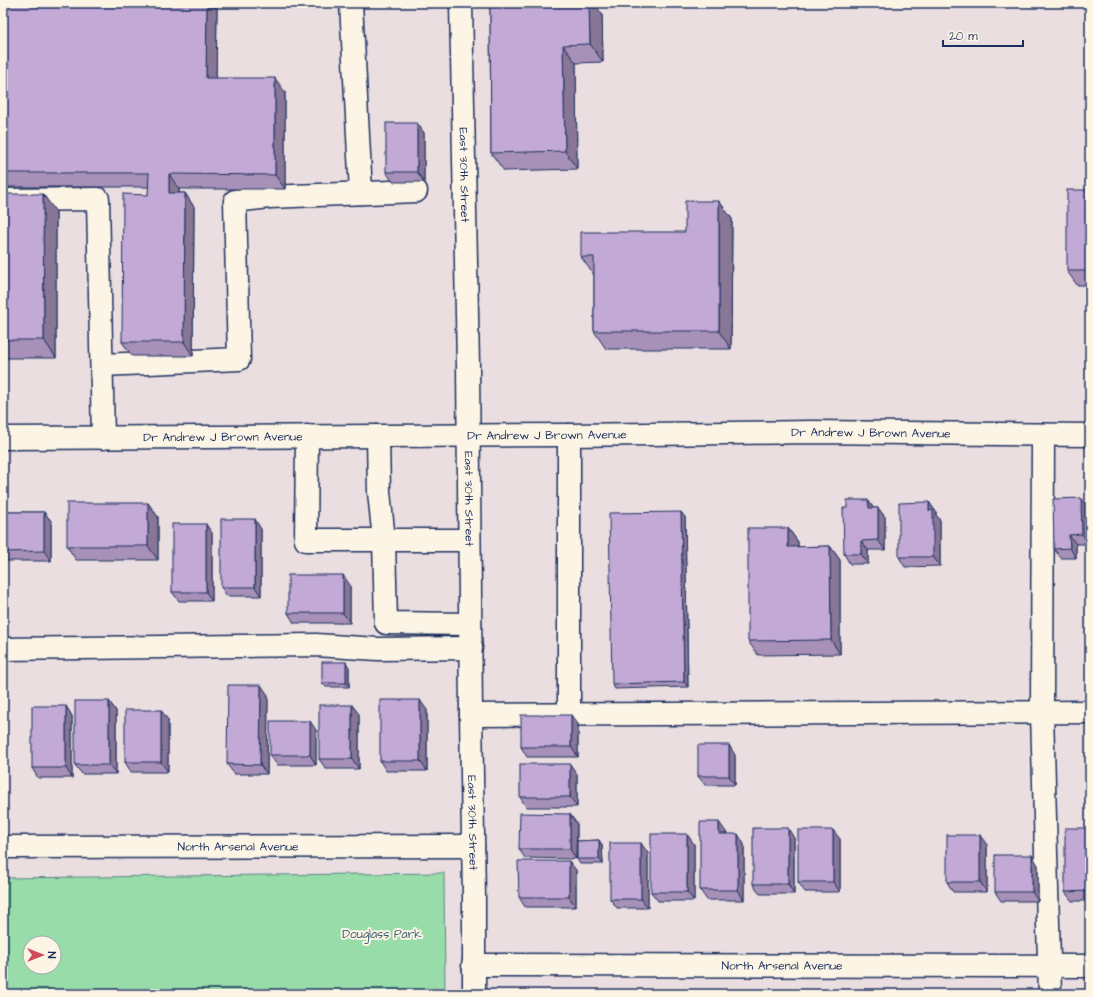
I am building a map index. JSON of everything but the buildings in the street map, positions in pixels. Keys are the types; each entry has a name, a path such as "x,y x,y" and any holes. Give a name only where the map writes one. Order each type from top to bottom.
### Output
{"main road":[{"path":"351,3 362,193"},
{"name":"East 30th Street","path":"461,3 468,435 474,994"},
{"path":"102,365 239,359 235,201 416,191"},
{"path":"3,200 98,199 103,438"},
{"name":"Dr Andrew J Brown Avenue","path":"3,438 813,432 1090,435"},
{"path":"569,435 569,714"},
{"path":"1043,435 1042,713 1050,994"},
{"path":"307,436 306,540 469,540"},
{"path":"378,436 379,492 384,540 386,623 470,624"},
{"path":"3,648 316,645 378,649 470,648"},
{"path":"471,715 1090,712"},
{"name":"North Arsenal Avenue","path":"3,847 473,846"},
{"name":"North Arsenal Avenue","path":"473,965 1090,966"}],"green space":[{"name":"Douglass Park","path":"444,873 445,994 3,994 3,878"}]}
